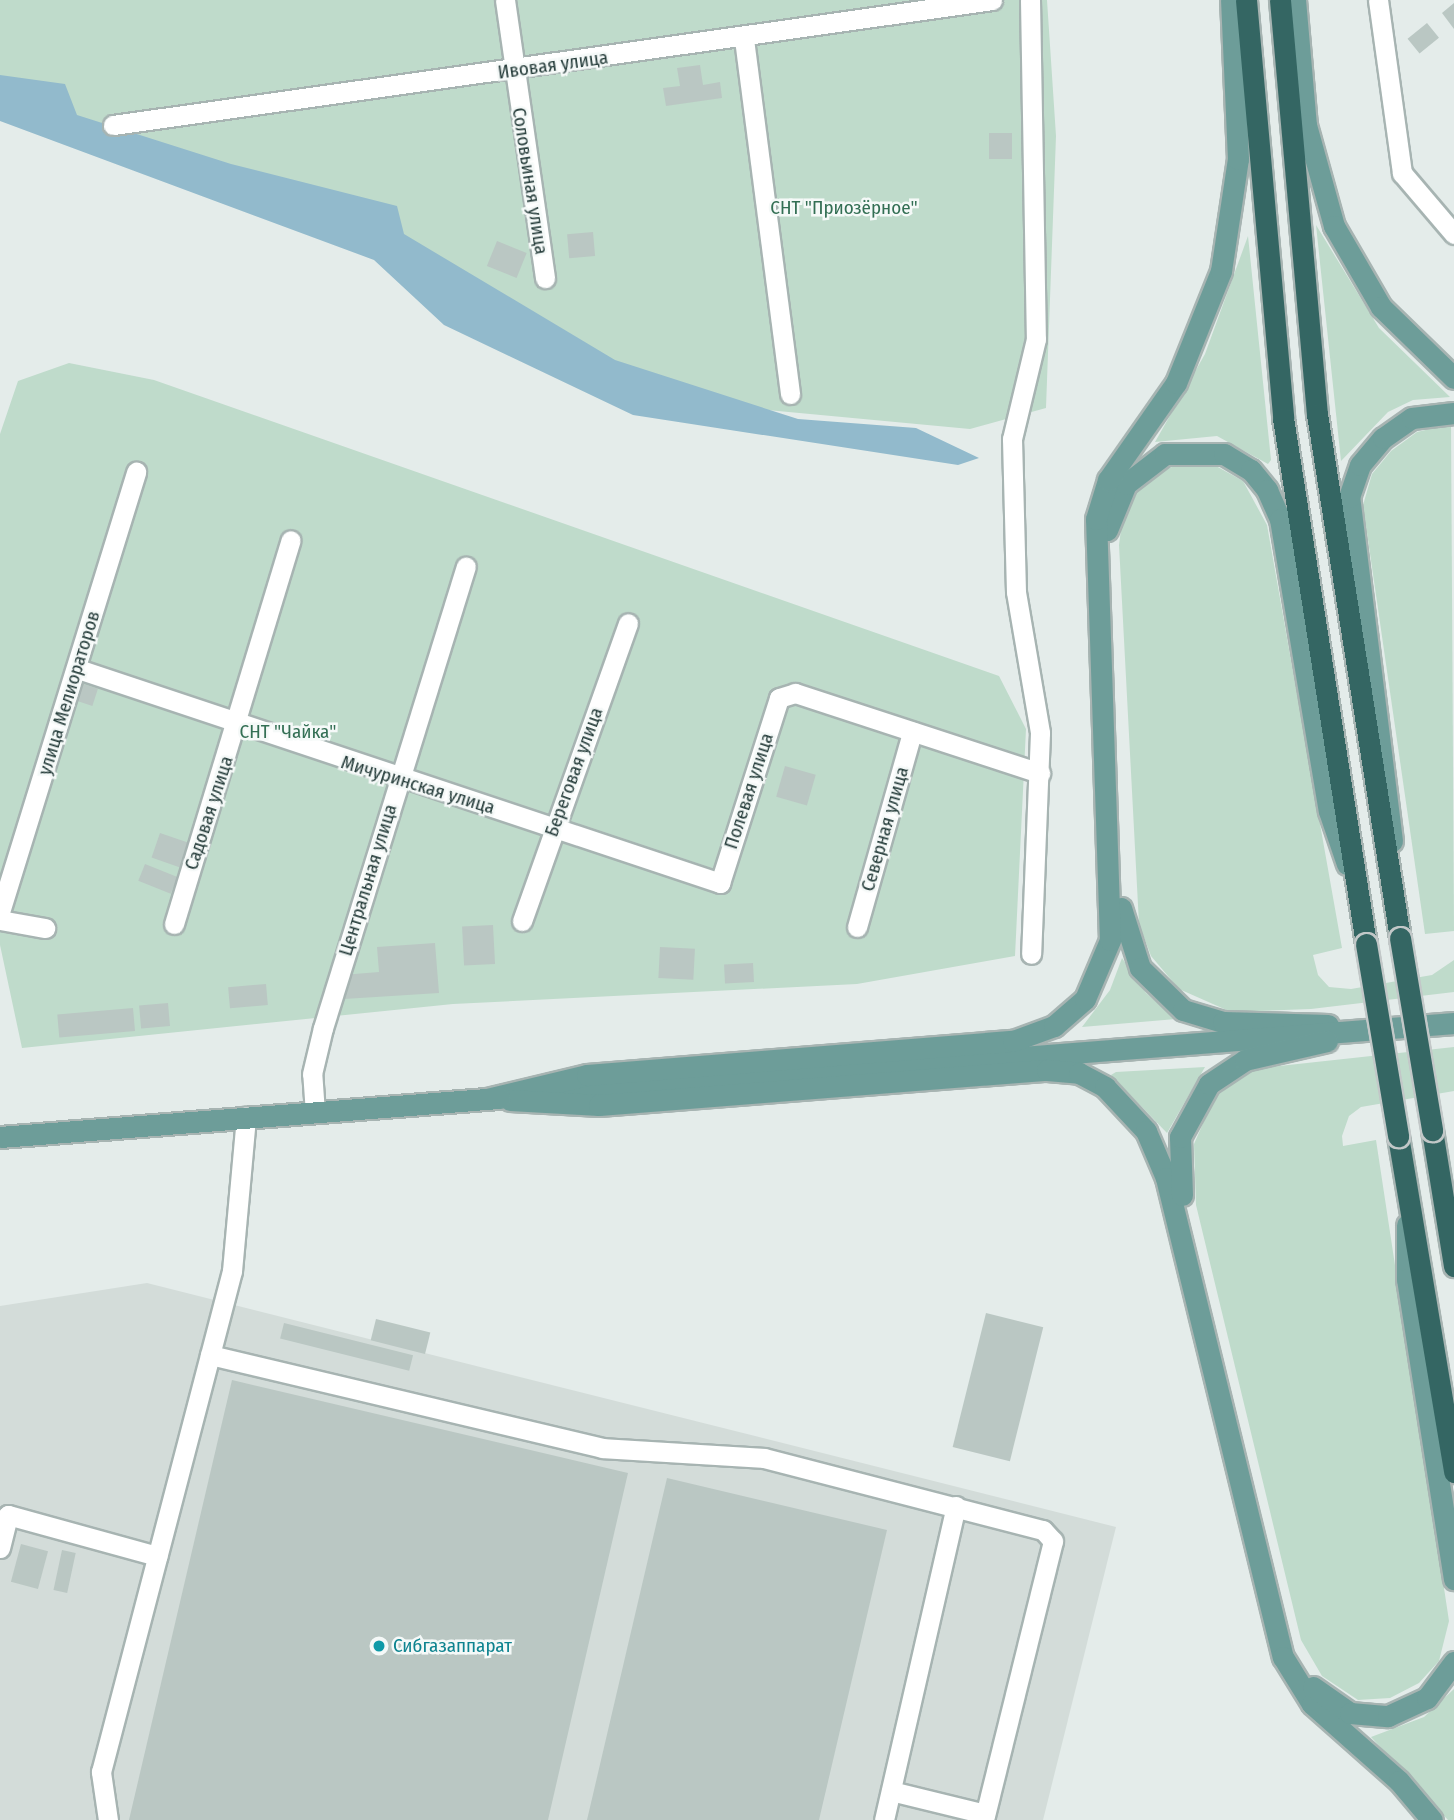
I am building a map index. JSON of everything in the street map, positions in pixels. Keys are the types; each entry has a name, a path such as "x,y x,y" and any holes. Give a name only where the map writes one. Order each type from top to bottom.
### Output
{"highway":[{"path":"1246,0 1283,418 1358,896 1454,1472"},
{"path":"1280,0 1317,414 1454,1266"}],"main road":[{"path":"1106,686 1095,546 1101,495 1194,347 1234,211 1238,134 1231,0"},
{"path":"1295,0 1310,150 1334,226 1381,307 1454,378"},
{"path":"1393,892 1391,804 1349,496 1360,465 1382,438 1412,418 1454,413"},
{"path":"487,1099 587,1075 1013,1041 1054,1026 1085,999 1109,951 1107,536 1117,498 1135,473 1165,454 1209,450 1238,461 1267,490 1280,519 1329,811 1358,896"},
{"path":"1109,776 1121,918 1132,955 1159,992 1212,1021 1298,1020 1357,1031"},
{"path":"0,1137 1453,1023"},
{"path":"1203,1318 1178,1164 1189,1112 1209,1084 1245,1060 1357,1031"},
{"path":"487,1099 599,1105 1037,1071 1079,1073 1122,1101 1156,1148 1203,1318 1272,1624 1290,1672 1312,1704 1399,1781 1432,1820"},
{"path":"1440,1179 1454,1224"},
{"path":"1406,1185 1407,1279 1454,1579"},
{"path":"1237,1462 1292,1650 1328,1701 1365,1717 1401,1712 1438,1688 1454,1662"}],"street":[{"name":"Соловьиная улица","path":"505,0 545,278"},
{"name":"Ивовая улица","path":"113,125 744,39 992,0"},
{"path":"1030,0 1036,339 1012,439 1016,592 1037,705 1040,773 1031,954"},
{"path":"1378,0 1402,173 1454,234"},
{"path":"744,39 790,394"},
{"name":"улица Мелиораторов","path":"0,912 78,669 135,472"},
{"name":"Садовая улица","path":"174,924 238,724 291,540"},
{"name":"Центральная улица","path":"316,1113 312,1074 397,781 466,567"},
{"name":"Береговая улица","path":"522,922 628,623"},
{"name":"Мичуринская улица","path":"78,669 397,781 555,825 720,883"},
{"name":"Полевая улица","path":"720,883 779,698 795,693 912,732"},
{"path":"912,732 1040,773"},
{"name":"Северная улица","path":"857,927 912,732"},
{"path":"0,920 45,928"},
{"path":"108,1820 101,1772 232,1270 246,1117"},
{"path":"210,1355 602,1448 764,1458 1043,1530 1054,1541 985,1817 891,1791"},
{"path":"884,1820 956,1506"},
{"path":"0,1548 8,1515 157,1556"}],"shaded area":[{"path":"147,1283 1116,1527 1043,1820 0,1820 0,1306"}],"green space":[{"name":"СНТ \"Приозёрное\"","path":"0,0 1047,0 1056,136 1046,408 970,429 650,399 347,227 0,101"},
{"path":"1316,225 1379,328 1450,397 1413,400 1388,412 1341,461"},
{"path":"1248,236 1271,460 1268,464 1217,436 1155,442 1205,354"},
{"name":"СНТ \"Чайка\"","path":"69,363 154,380 999,676 1026,729 1015,956 857,984 453,1004 22,1048 0,945 0,434 18,381"},
{"path":"1451,424 1454,931 1425,934 1363,505 1372,474 1391,451 1417,432"},
{"path":"1185,463 1216,466 1243,481 1267,525 1342,948 1313,955 1318,975 1329,987 1351,989 1432,975 1454,960 1454,992 1311,1009 1231,1012 1179,989 1151,956 1139,924 1119,545 1123,514 1137,489 1159,471"},
{"path":"1122,958 1146,993 1176,1019 1082,1027 1110,990"},
{"path":"1454,1047 1454,1091 1361,1107 1349,1116 1342,1136 1343,1146 1376,1140 1449,1621 1439,1661 1419,1683 1390,1698 1358,1700 1322,1676 1301,1640 1196,1205 1194,1144 1214,1098 1251,1069"},
{"path":"1205,1067 1167,1133 1111,1075 1116,1072"},
{"path":"1454,1689 1454,1820 1448,1820 1371,1737 1424,1717"}],"water":[{"path":"0,75 65,84 77,115 231,164 397,206 404,234 615,360 798,419 916,428 979,458 958,465 633,415 444,325 374,260 0,121"}],"building":[{"path":"1454,3 1454,29 1442,13"},
{"path":"1427,23 1439,38 1420,53 1408,39"},
{"path":"700,65 703,85 720,82 722,98 666,106 663,88 680,86 677,68"},
{"path":"989,133 1012,133 1012,159 989,159"},
{"path":"593,232 595,256 569,258 567,234"},
{"path":"497,241 527,253 517,278 487,266"},
{"path":"77,682 98,689 92,706 71,699"},
{"path":"785,766 816,775 807,806 776,797"},
{"path":"160,833 189,843 181,868 152,858"},
{"path":"145,864 177,877 171,894 138,881"},
{"path":"493,925 495,964 464,966 462,927"},
{"path":"435,943 439,993 344,999 342,975 379,972 377,947"},
{"path":"660,947 695,949 693,980 658,978"},
{"path":"753,963 754,982 725,983 724,965"},
{"path":"266,984 268,1005 230,1008 228,987"},
{"path":"168,1003 170,1026 141,1028 139,1006"},
{"path":"133,1008 135,1031 59,1038 57,1015"},
{"path":"986,1313 1043,1327 1010,1461 953,1447"},
{"path":"376,1319 430,1333 425,1354 371,1340"},
{"path":"284,1323 413,1355 409,1371 280,1339"},
{"name":"Сибгазаппарат","path":"232,1380 628,1473 548,1820 129,1820"},
{"path":"667,1478 887,1530 819,1820 587,1820"},
{"path":"21,1544 48,1551 38,1589 11,1582"},
{"path":"62,1550 76,1553 67,1593 53,1590"}],"place":[{"name":"Сибгазаппарат","path":"379,1646"}]}
